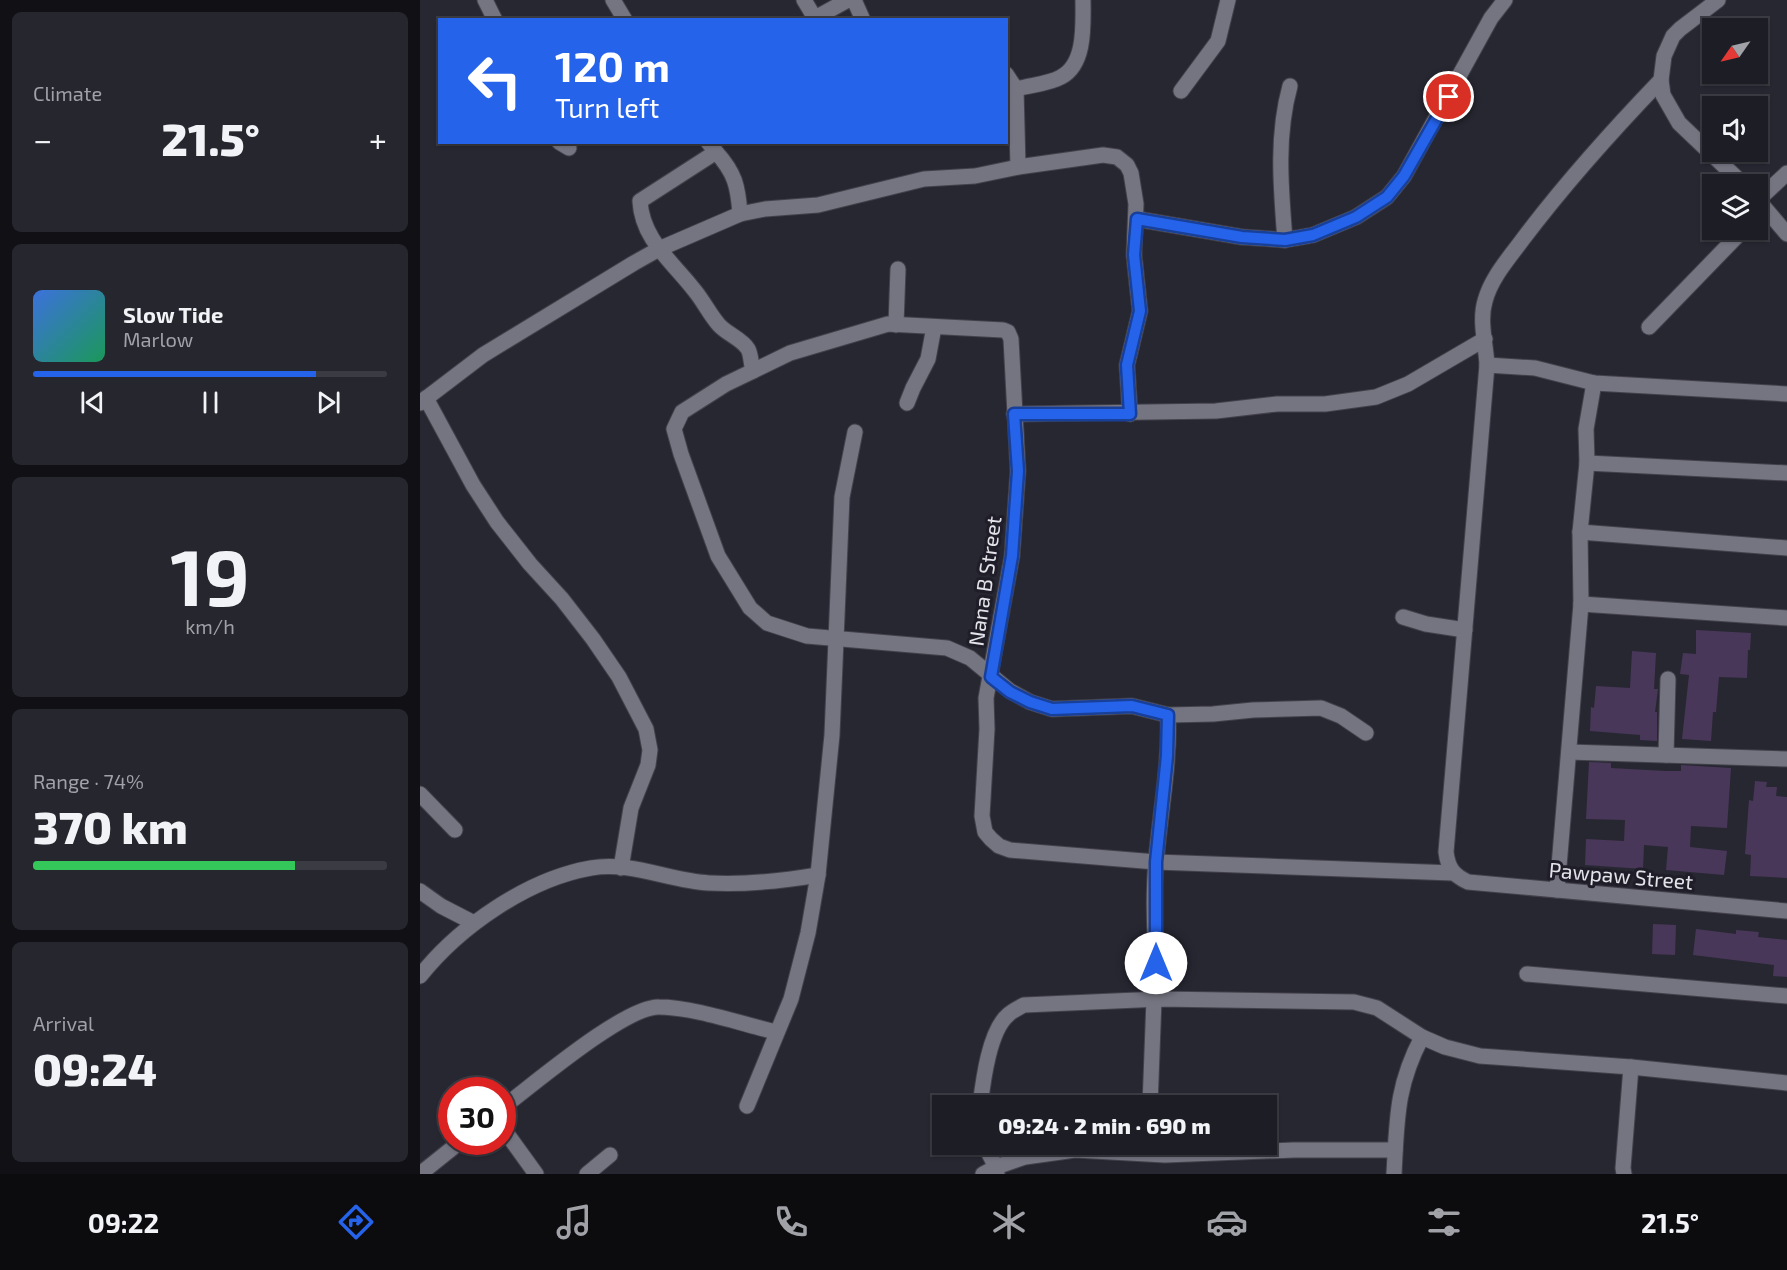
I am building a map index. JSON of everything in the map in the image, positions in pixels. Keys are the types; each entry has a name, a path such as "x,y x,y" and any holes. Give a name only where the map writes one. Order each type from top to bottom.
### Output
{"street":[{"path":"485,0 494,18"},
{"path":"613,0 624,18"},
{"path":"804,0 817,18 848,0"},
{"path":"854,0 862,18"},
{"path":"1016,89 1060,79 1072,71 1078,59 1083,0"},
{"path":"1181,91 1218,41 1228,0"},
{"path":"1137,219 1242,237 1285,240 1313,235 1356,217 1387,197 1404,176 1491,18 1505,0"},
{"path":"1718,0 1680,28 1674,36 1664,56 1661,80 1663,95 1679,123 1733,174"},
{"path":"1008,77 1016,89 1018,167"},
{"path":"1453,873 1447,863 1446,852 1488,365 1484,302 1493,282 1578,170 1661,80"},
{"path":"1285,240 1280,156 1284,107 1290,86"},
{"path":"740,214 736,182 728,166 712,147 640,201 641,215 646,228 659,249 695,291 717,323 727,334 744,344 749,351 753,371"},
{"path":"621,868 631,808 648,765 650,750 646,729 619,677 593,639 497,522 423,400 483,355 659,249 740,214 765,209 818,205 924,179 975,176 1018,167 1103,155 1117,157 1127,165 1131,173 1137,219 1134,255 1140,311 1127,365 1130,414"},
{"path":"1768,196 1787,173"},
{"path":"1768,214 1787,234"},
{"path":"1648,327 1733,240"},
{"path":"896,325 898,269"},
{"path":"907,403 928,359 934,327 896,325 866,330 789,353 726,384 682,412 674,429 718,556 750,608 766,622 807,636 947,648 970,658 1010,692 1052,709 1132,706 1168,715 1321,708 1341,716 1366,733"},
{"name":"Nana B Street","path":"934,327 1003,330 1008,332 1011,339 1018,471 1012,546 986,698 987,729 982,816 985,832 991,839"},
{"path":"1014,414 1216,411 1277,404 1325,404 1376,397 1408,384 1485,339"},
{"path":"1488,365 1535,368 1594,383 1787,394"},
{"path":"1557,890 1581,604 1580,532 1587,463 1586,429 1594,383"},
{"path":"747,1106 794,988 808,933 818,875 832,735 842,497 855,432"},
{"path":"1587,463 1787,473"},
{"path":"1580,532 1787,548"},
{"path":"1581,604 1787,618"},
{"path":"1403,617 1426,624 1465,630"},
{"path":"1666,755 1668,679"},
{"path":"1151,1095 1157,999 1156,862 1167,756 1168,715"},
{"path":"1569,752 1787,759"},
{"path":"420,794 455,830"},
{"name":"Pawpaw Street","path":"991,839 999,846 1010,850 1156,862 1453,873 1468,882 1787,911"},
{"path":"420,976 432,961 474,923 513,897 552,880 592,867 621,868 708,883 772,882 818,875"},
{"path":"420,891 441,906 474,923"},
{"path":"1527,974 1787,996"},
{"path":"982,1095 990,1050 1002,1022 1016,1009 1024,1005 1157,999 1354,1002 1377,1008 1422,1036 1445,1047 1480,1056 1631,1067 1787,1083"},
{"path":"516,1097 610,1028 633,1013 644,1009 657,1006 689,1011 776,1032"},
{"path":"1394,1174 1397,1109 1402,1081 1422,1036"},
{"path":"1624,1174 1631,1067"},
{"path":"516,1146 536,1174"},
{"path":"1277,1151 1395,1150"},
{"path":"420,1174 444,1155"},
{"path":"586,1174 610,1155"},
{"path":"987,1155 992,1172 1025,1157 1039,1155"}],"building":[{"path":"1696,630 1751,633 1747,678 1719,677 1711,741 1682,739 1689,675 1680,674 1683,653 1696,654"},
{"path":"1632,651 1656,653 1654,689 1658,689 1655,712 1657,712 1657,741 1640,740 1640,735 1590,731 1591,707 1594,708 1596,686 1630,688"},
{"path":"1589,762 1611,763 1611,768 1666,771 1681,771 1681,765 1731,768 1727,828 1691,826 1690,847 1727,851 1724,875 1666,870 1668,847 1644,845 1643,869 1585,865 1586,839 1624,841 1625,820 1586,819"},
{"path":"1755,781 1767,782 1766,787 1777,787 1776,796 1787,797 1787,878 1750,876 1751,855 1745,854 1749,800 1753,801"},
{"path":"1653,924 1676,925 1675,955 1652,954"},
{"path":"1696,929 1736,934 1736,930 1759,932 1758,937 1787,940 1787,977 1773,976 1774,965 1693,955"}],"route":[{"path":"1156,963 1156,862 1167,756 1168,715 1132,706 1052,709 1010,692 991,677 1012,556 1018,471 1014,414 1130,414 1127,365 1140,311 1134,255 1137,219 1242,237 1285,240 1313,235 1356,217 1387,197 1404,176 1449,97"}]}
